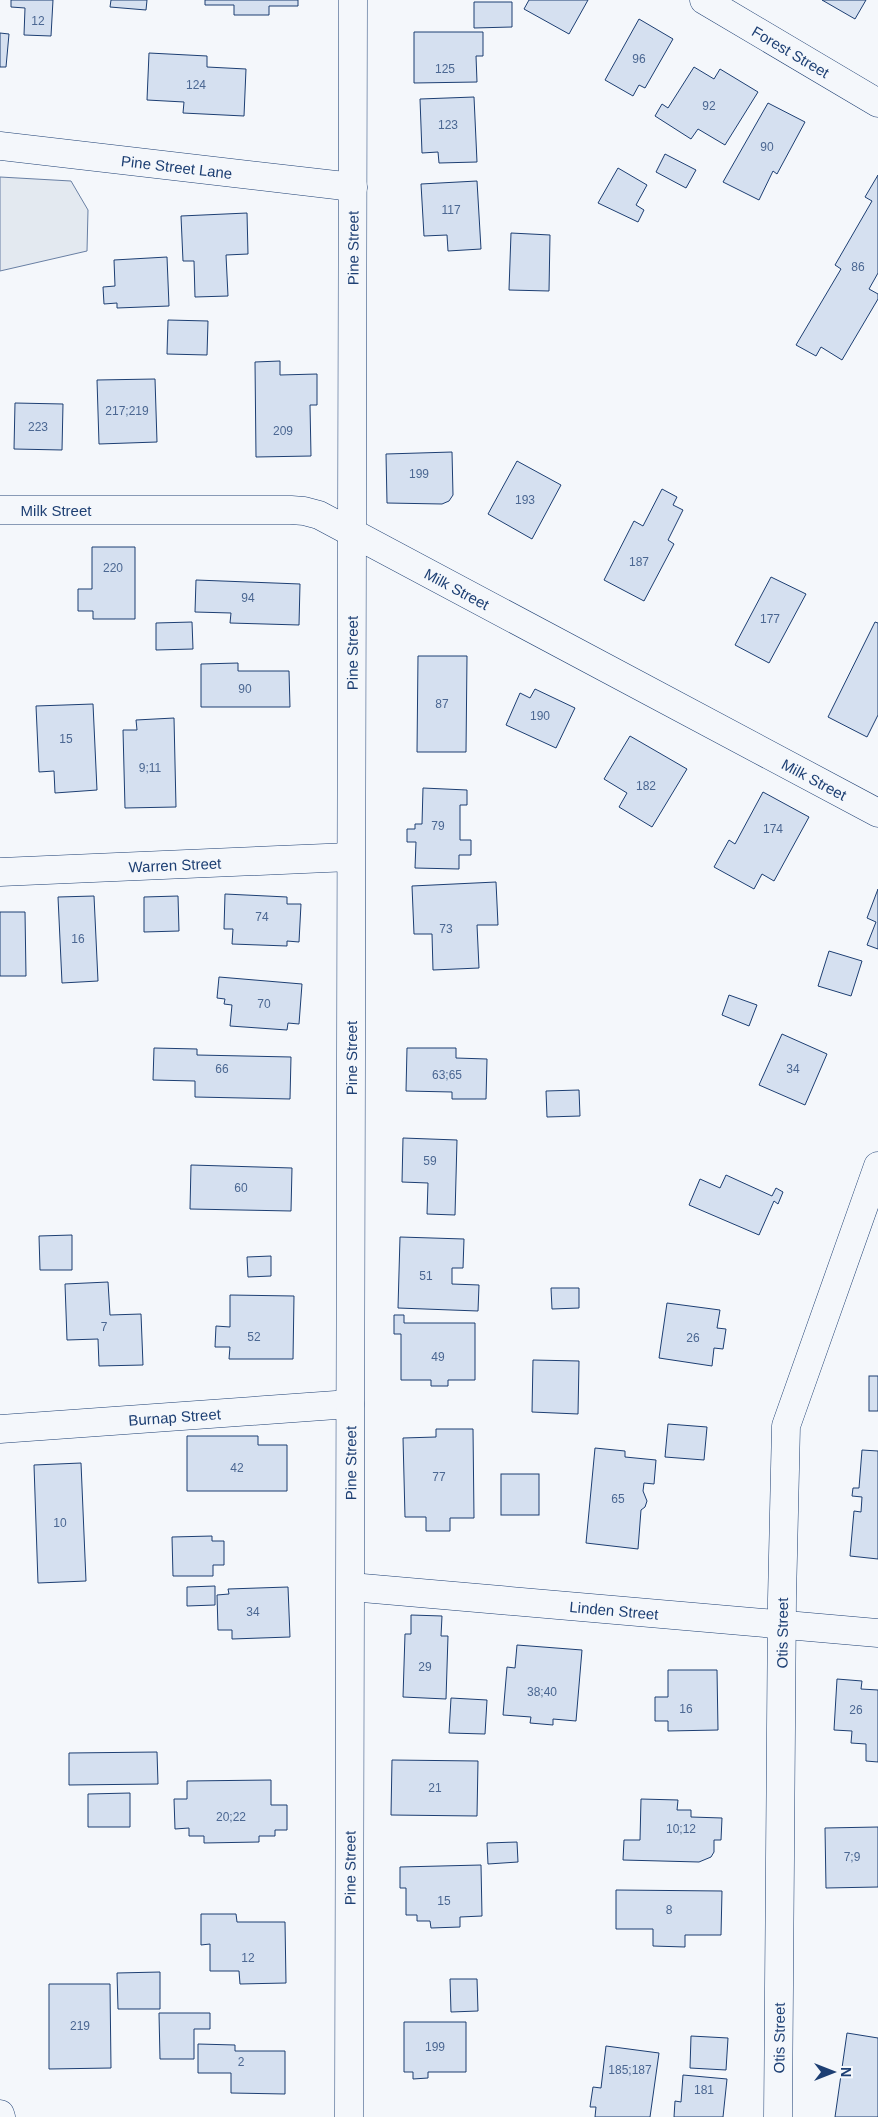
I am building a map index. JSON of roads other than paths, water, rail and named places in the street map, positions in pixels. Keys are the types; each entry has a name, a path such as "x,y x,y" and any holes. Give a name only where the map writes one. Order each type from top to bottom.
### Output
{"street":[{"name":"Pine Street","path":"349,2117 353,0"},
{"name":"Forest Street","path":"704,0 878,103"},
{"name":"Pine Street Lane","path":"0,146 352,187"},
{"name":"Milk Street","path":"0,510 291,510 319,515 878,813"},
{"name":"Warren Street","path":"0,872 350,857"},
{"name":"Otis Street","path":"778,2117 782,1624 786,1426 878,1166"},
{"name":"Burnap Street","path":"0,1429 350,1404"},
{"name":"Linden Street","path":"351,1587 878,1634"}]}
